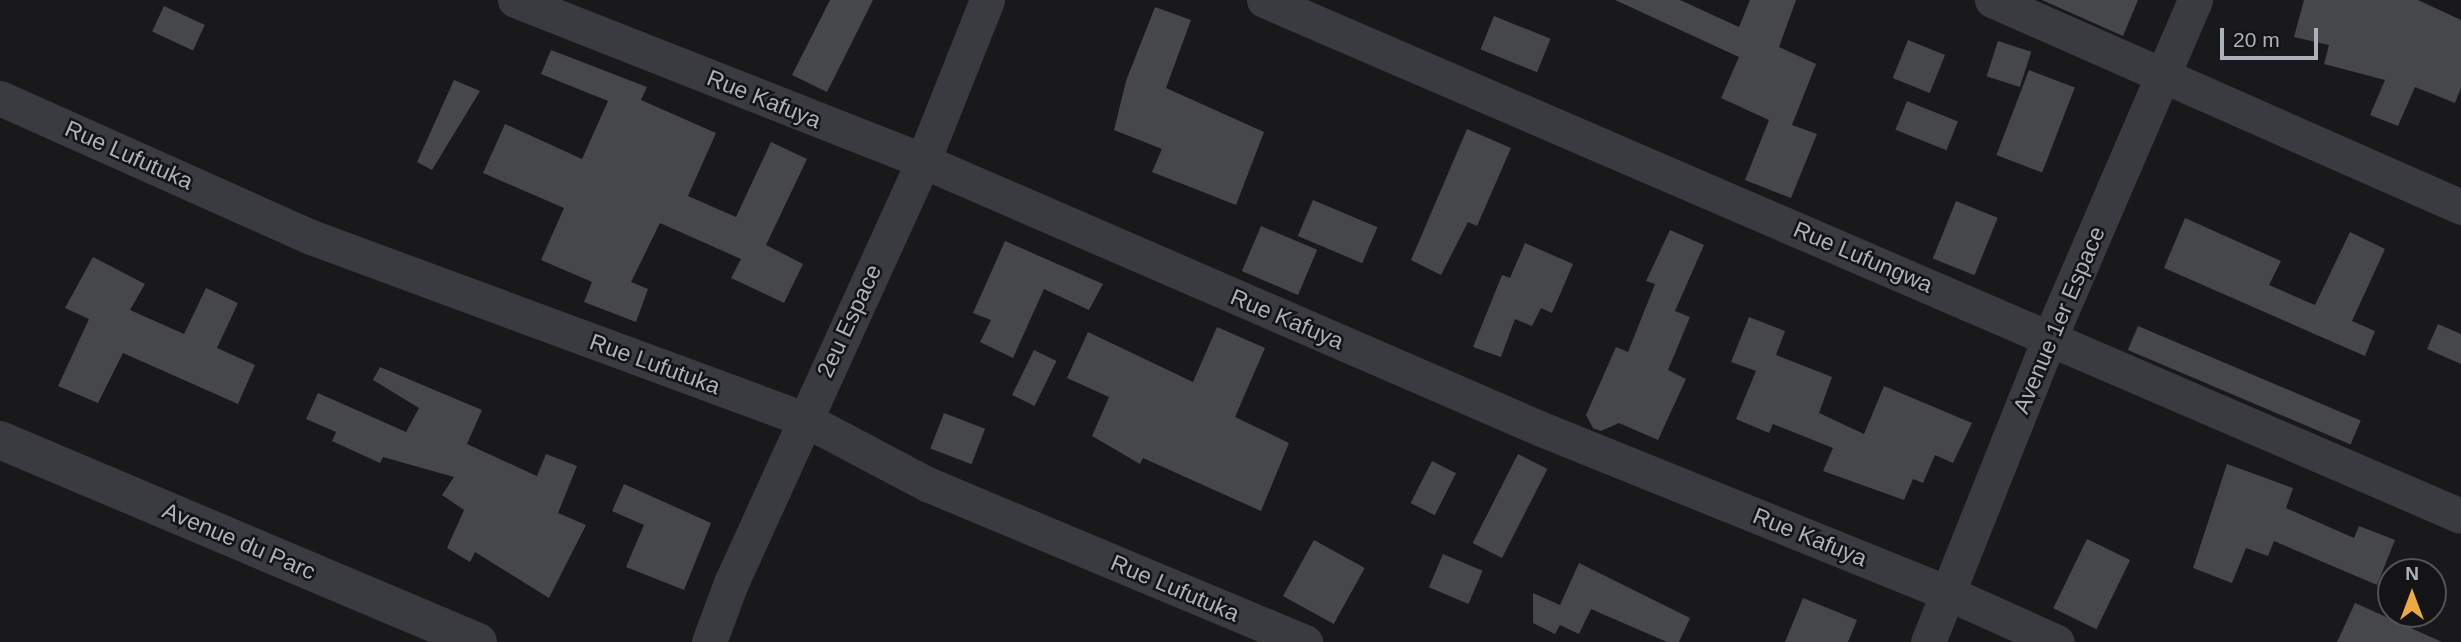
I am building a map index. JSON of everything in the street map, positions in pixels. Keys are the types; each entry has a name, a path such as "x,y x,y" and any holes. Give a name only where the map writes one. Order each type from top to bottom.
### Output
{"street":[{"name":"Rue Kafuya","path":"515,0 923,161 1539,428 1950,594 2056,642"},
{"name":"2eu Espace","path":"709,642 731,583 923,161 987,0"},
{"name":"Rue Lufungwa","path":"1264,0 2461,516"},
{"path":"1992,0 2165,74 2461,207"},
{"name":"Avenue 1er Espace","path":"1928,642 1950,594 2050,337 2195,0"},
{"name":"Rue Lufutuka","path":"0,98 311,237 804,419 927,484 1305,642"},
{"name":"Avenue du Parc","path":"0,440 478,642"}],"building":[{"path":"830,0 873,0 827,92 792,75"},
{"path":"1615,0 1680,0 1739,27 1750,0 1796,0 1779,47 1816,64 1792,125 1817,134 1791,198 1745,180 1769,120 1721,98 1739,57"},
{"path":"2042,0 2138,0 2123,36"},
{"path":"2304,0 2418,0 2461,20 2461,88 2455,103 2415,87 2398,126 2370,115 2385,80 2324,64 2329,45 2294,37"},
{"path":"164,6 205,25 193,50 152,31"},
{"path":"1155,7 1191,20 1166,88 1264,132 1236,205 1152,172 1162,149 1114,130 1126,81"},
{"path":"1494,16 1551,39 1537,72 1481,49"},
{"path":"1908,40 1945,55 1930,93 1893,78"},
{"path":"1998,41 2031,52 2020,87 1987,76"},
{"path":"551,50 647,87 641,100 716,133 688,196 736,217 771,142 807,159 766,245 803,264 784,303 731,278 741,259 660,223 631,282 648,289 636,322 584,302 592,282 541,260 564,208 483,173 505,124 582,159 608,101 541,74"},
{"path":"2029,70 2075,88 2042,173 1996,155"},
{"path":"454,80 480,91 432,170 417,162"},
{"path":"1907,101 1958,122 1946,150 1895,130"},
{"path":"1467,129 1511,148 1477,226 1468,222 1441,275 1411,260"},
{"path":"1313,200 1377,227 1362,263 1298,236"},
{"path":"1956,201 1998,218 1974,275 1933,258"},
{"path":"2185,218 2281,261 2269,285 2315,305 2350,232 2385,249 2352,321 2375,331 2365,356 2164,268"},
{"path":"1261,226 1317,250 1298,295 1242,271"},
{"path":"1670,230 1704,245 1675,311 1690,317 1668,370 1686,379 1658,440 1619,423 1601,431 1593,428 1586,415 1616,347 1628,352 1655,284 1646,281"},
{"path":"1005,241 1103,284 1089,310 1044,289 1013,358 980,342 991,320 973,313"},
{"path":"1525,243 1573,264 1552,313 1541,308 1532,326 1515,319 1501,357 1473,347 1502,275 1510,278"},
{"path":"93,257 145,284 130,310 184,334 206,288 238,303 217,348 255,365 238,404 123,353 98,403 58,386 89,319 65,308"},
{"path":"1749,317 1785,331 1776,355 1832,377 1819,413 1864,434 1884,386 1972,423 1953,463 1935,455 1923,483 1913,479 1904,500 1823,471 1833,448 1773,424 1769,433 1736,419 1756,371 1731,362"},
{"path":"2438,324 2461,334 2461,364 2427,349"},
{"path":"2138,326 2361,421 2351,444 2128,350"},
{"path":"1217,327 1265,348 1235,417 1289,443 1261,511 1143,458 1140,464 1092,436 1109,397 1067,378 1088,332 1193,382"},
{"path":"1034,350 1056,361 1035,406 1012,395"},
{"path":"380,367 482,410 467,444 537,476 546,454 577,466 558,513 586,525 549,598 475,552 470,562 447,548 464,510 442,495 454,477 383,457 380,463 332,441 336,432 306,419 318,393 406,432 419,408 373,380"},
{"path":"944,413 985,429 971,464 930,448"},
{"path":"1518,454 1547,469 1502,558 1473,543"},
{"path":"1432,461 1456,473 1435,515 1411,503"},
{"path":"2227,464 2293,488 2286,508 2354,538 2359,526 2395,540 2388,558 2377,558 2377,585 2274,541 2268,556 2246,548 2232,583 2193,568"},
{"path":"624,484 711,523 684,590 626,567 644,525 612,511"},
{"path":"2087,539 2130,560 2096,629 2053,608"},
{"path":"1314,540 1365,568 1334,624 1283,596"},
{"path":"1443,554 1483,571 1469,604 1429,587"},
{"path":"1579,563 1690,618 1679,642 1667,642 1591,609 1579,634 1560,625 1555,634 1533,623 1533,593 1560,605"},
{"path":"1803,598 1857,620 1848,642 1785,642"},
{"path":"2355,603 2377,613 2377,628 2411,628 2442,642 2337,642"}]}
